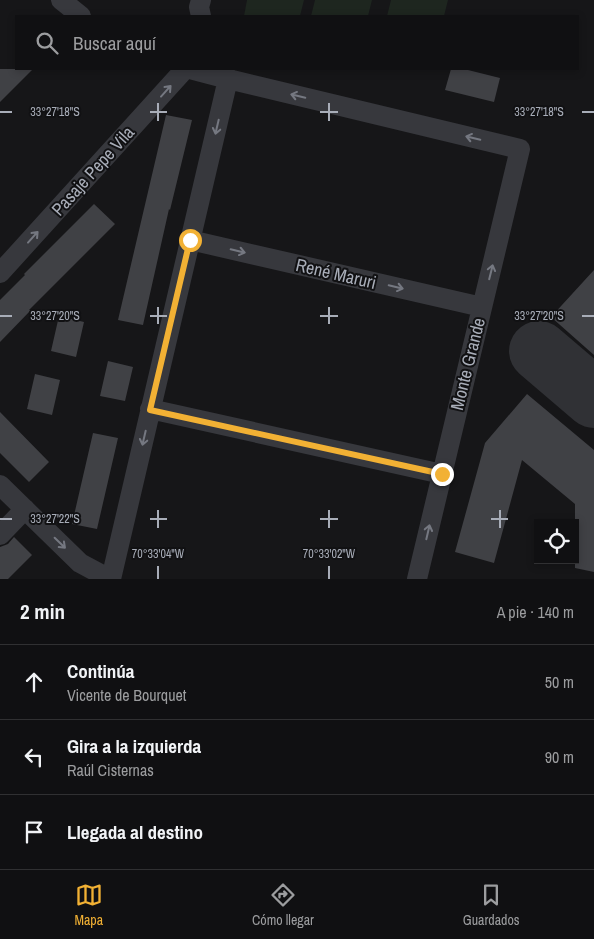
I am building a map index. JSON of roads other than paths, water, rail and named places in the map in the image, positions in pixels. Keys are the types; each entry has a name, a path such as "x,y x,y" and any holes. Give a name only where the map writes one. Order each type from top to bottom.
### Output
{"street":[{"path":"61,0 80,15"},
{"path":"200,0 201,15"},
{"name":"Pasaje Pepe Vila","path":"0,273 185,70"},
{"path":"0,485 80,562 111,579 190,240 226,74 197,70"},
{"name":"Monte Grande","path":"226,74 520,149 417,579"},
{"name":"René Maruri","path":"190,240 482,307"},
{"path":"150,410 442,474"},
{"path":"0,535 25,510"}]}
